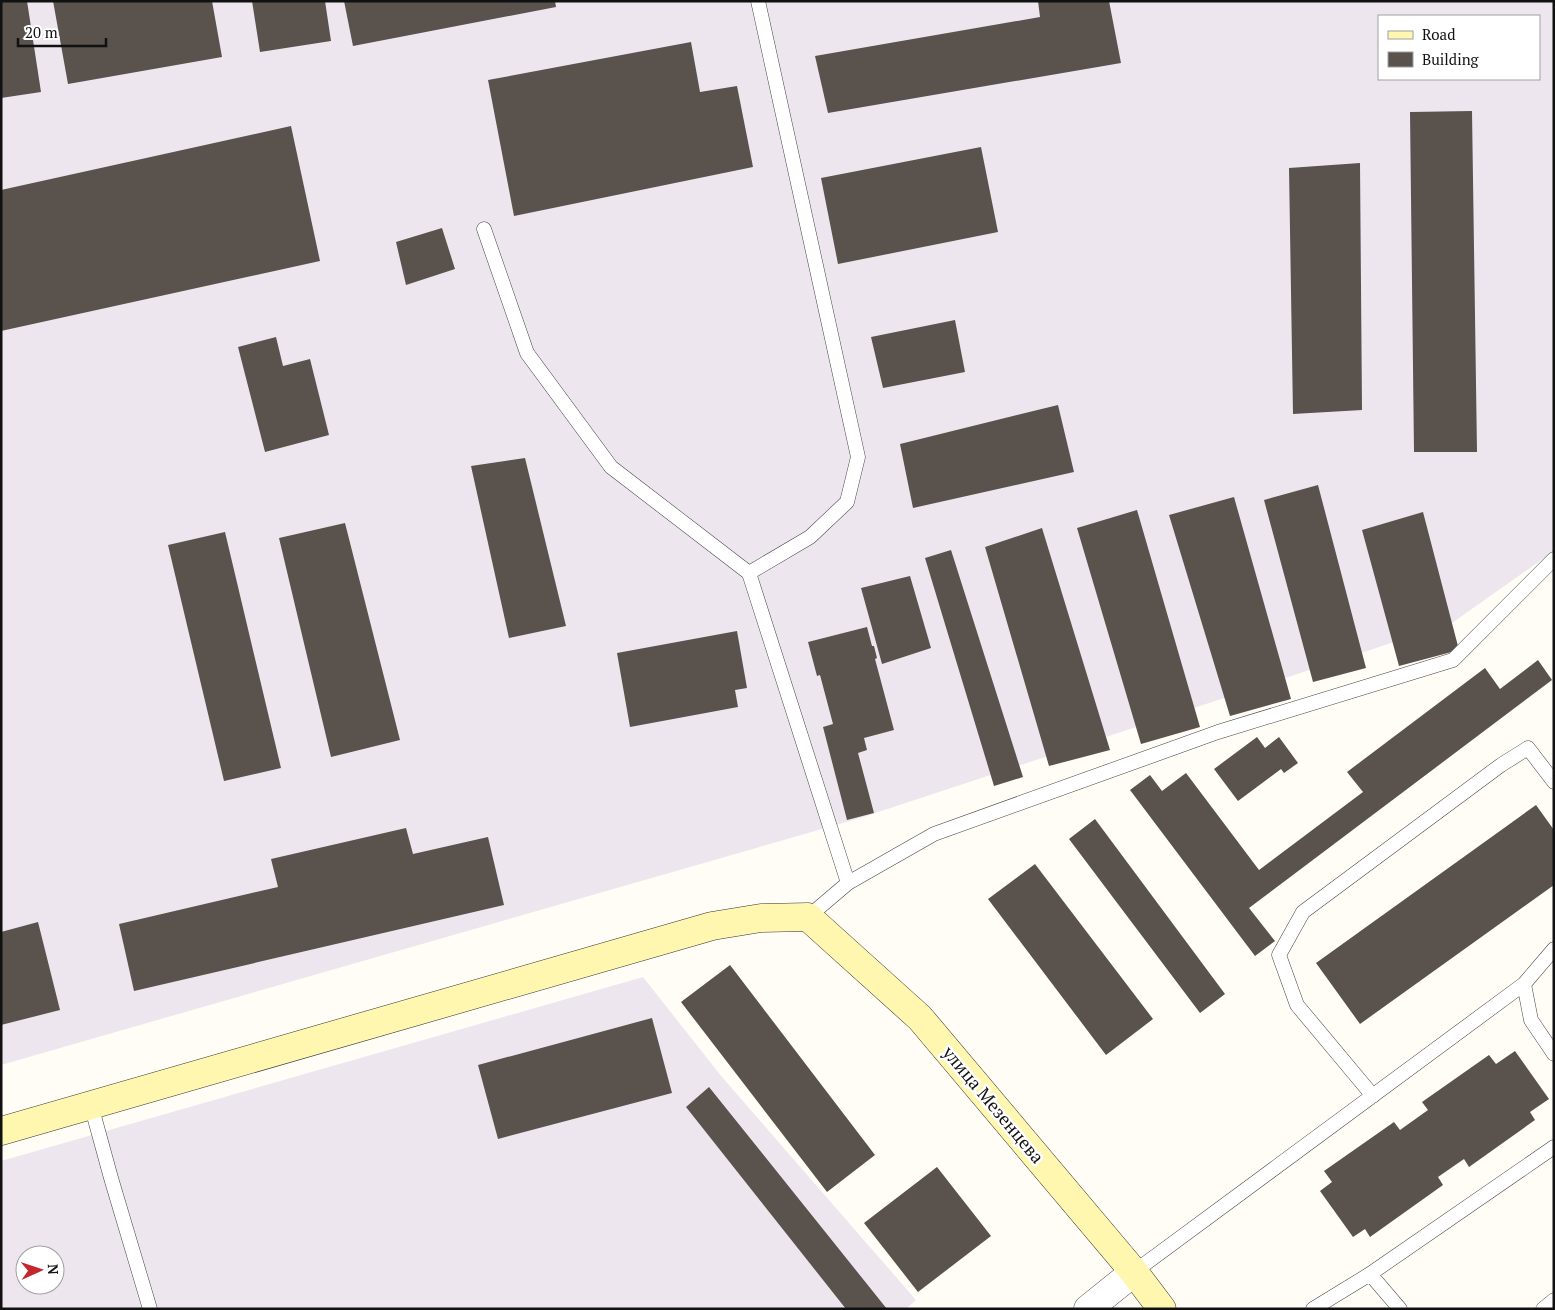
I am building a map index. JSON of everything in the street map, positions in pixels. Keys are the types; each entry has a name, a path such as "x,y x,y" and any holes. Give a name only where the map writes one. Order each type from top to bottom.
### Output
{"main road":[{"path":"1,1131 712,926 761,918 808,917"},
{"name":"улица Мезенцева","path":"808,917 920,1018 1134,1272 1162,1309"}],"street":[{"path":"1088,1309 1134,1272"}],"lane":[{"path":"748,573 810,537 847,502 858,457 758,1"},
{"path":"484,228 527,353 611,467 748,573 848,883"},
{"path":"808,917 848,883 934,834 1218,732 1453,660 1554,559"},
{"path":"1373,1096 1297,1005 1279,955 1303,912 1501,765 1528,748 1554,782"},
{"path":"1134,1272 1524,984 1554,949"},
{"path":"1524,984 1531,1020 1554,1054"},
{"path":"91,1105 110,1178 150,1309"},
{"path":"1313,1309 1370,1274 1554,1147"},
{"path":"1370,1274 1400,1309"},
{"path":"1543,1309 1554,1300"}],"shaded area":[{"path":"1,1 1554,1 1554,551 1452,623 857,819 1,1065"},
{"path":"643,977 722,1077 916,1300 906,1309 1,1309 1,1161"}],"building":[{"path":"1,1 27,1 41,92 1,98"},
{"path":"53,1 212,1 222,57 68,84"},
{"path":"252,1 325,1 331,41 260,52"},
{"path":"344,1 555,1 556,7 353,46"},
{"path":"1038,1 1109,1 1121,63 828,113 815,56 1040,17"},
{"path":"691,42 700,92 737,86 753,167 514,216 488,80"},
{"path":"1472,111 1477,452 1414,452 1410,112"},
{"path":"291,126 320,261 1,331 1,190"},
{"path":"981,147 998,232 838,264 821,178"},
{"path":"1360,163 1362,410 1293,414 1289,168"},
{"path":"442,228 455,269 406,285 396,242"},
{"path":"955,320 965,372 883,388 871,337"},
{"path":"276,337 283,366 310,359 329,435 265,452 238,347"},
{"path":"1058,405 1074,472 913,508 900,444"},
{"path":"525,458 566,626 509,638 471,466"},
{"path":"1318,485 1366,668 1313,682 1264,500"},
{"path":"1234,497 1291,699 1230,716 1169,515"},
{"path":"1137,510 1200,727 1141,744 1077,528"},
{"path":"1423,512 1459,650 1399,666 1362,530"},
{"path":"345,523 400,740 331,757 279,538"},
{"path":"1042,528 1110,750 1049,766 985,547"},
{"path":"225,532 281,768 224,781 168,545"},
{"path":"951,550 1023,777 994,786 925,558"},
{"path":"910,576 931,648 882,664 861,588"},
{"path":"867,627 872,646 874,646 877,658 875,659 894,730 864,738 867,750 858,753 874,813 847,820 823,727 833,724 820,675 817,676 808,642"},
{"path":"737,631 747,688 735,690 738,707 630,727 617,653"},
{"path":"1538,660 1552,680 1249,908 1275,941 1255,956 1130,790 1150,775 1162,791 1186,773 1259,870 1363,792 1347,772 1485,668 1500,689"},
{"path":"1257,737 1265,748 1279,737 1298,763 1284,773 1281,769 1238,801 1214,769"},
{"path":"1536,805 1554,830 1554,885 1360,1024 1316,963"},
{"path":"1095,819 1225,994 1200,1013 1069,839"},
{"path":"406,828 413,854 488,837 504,905 134,991 119,924 278,887 271,859"},
{"path":"1035,864 1153,1019 1106,1055 988,899"},
{"path":"38,922 60,1010 1,1025 1,932"},
{"path":"730,965 875,1155 827,1192 681,1002"},
{"path":"652,1018 672,1093 498,1139 478,1065"},
{"path":"1515,1051 1549,1099 1530,1112 1535,1120 1469,1167 1464,1159 1438,1177 1443,1185 1370,1237 1365,1229 1353,1237 1320,1191 1332,1182 1324,1171 1394,1122 1400,1130 1428,1110 1422,1102 1489,1055 1496,1064"},
{"path":"709,1087 887,1309 846,1309 686,1107"},
{"path":"937,1167 991,1236 918,1292 864,1223"}]}
